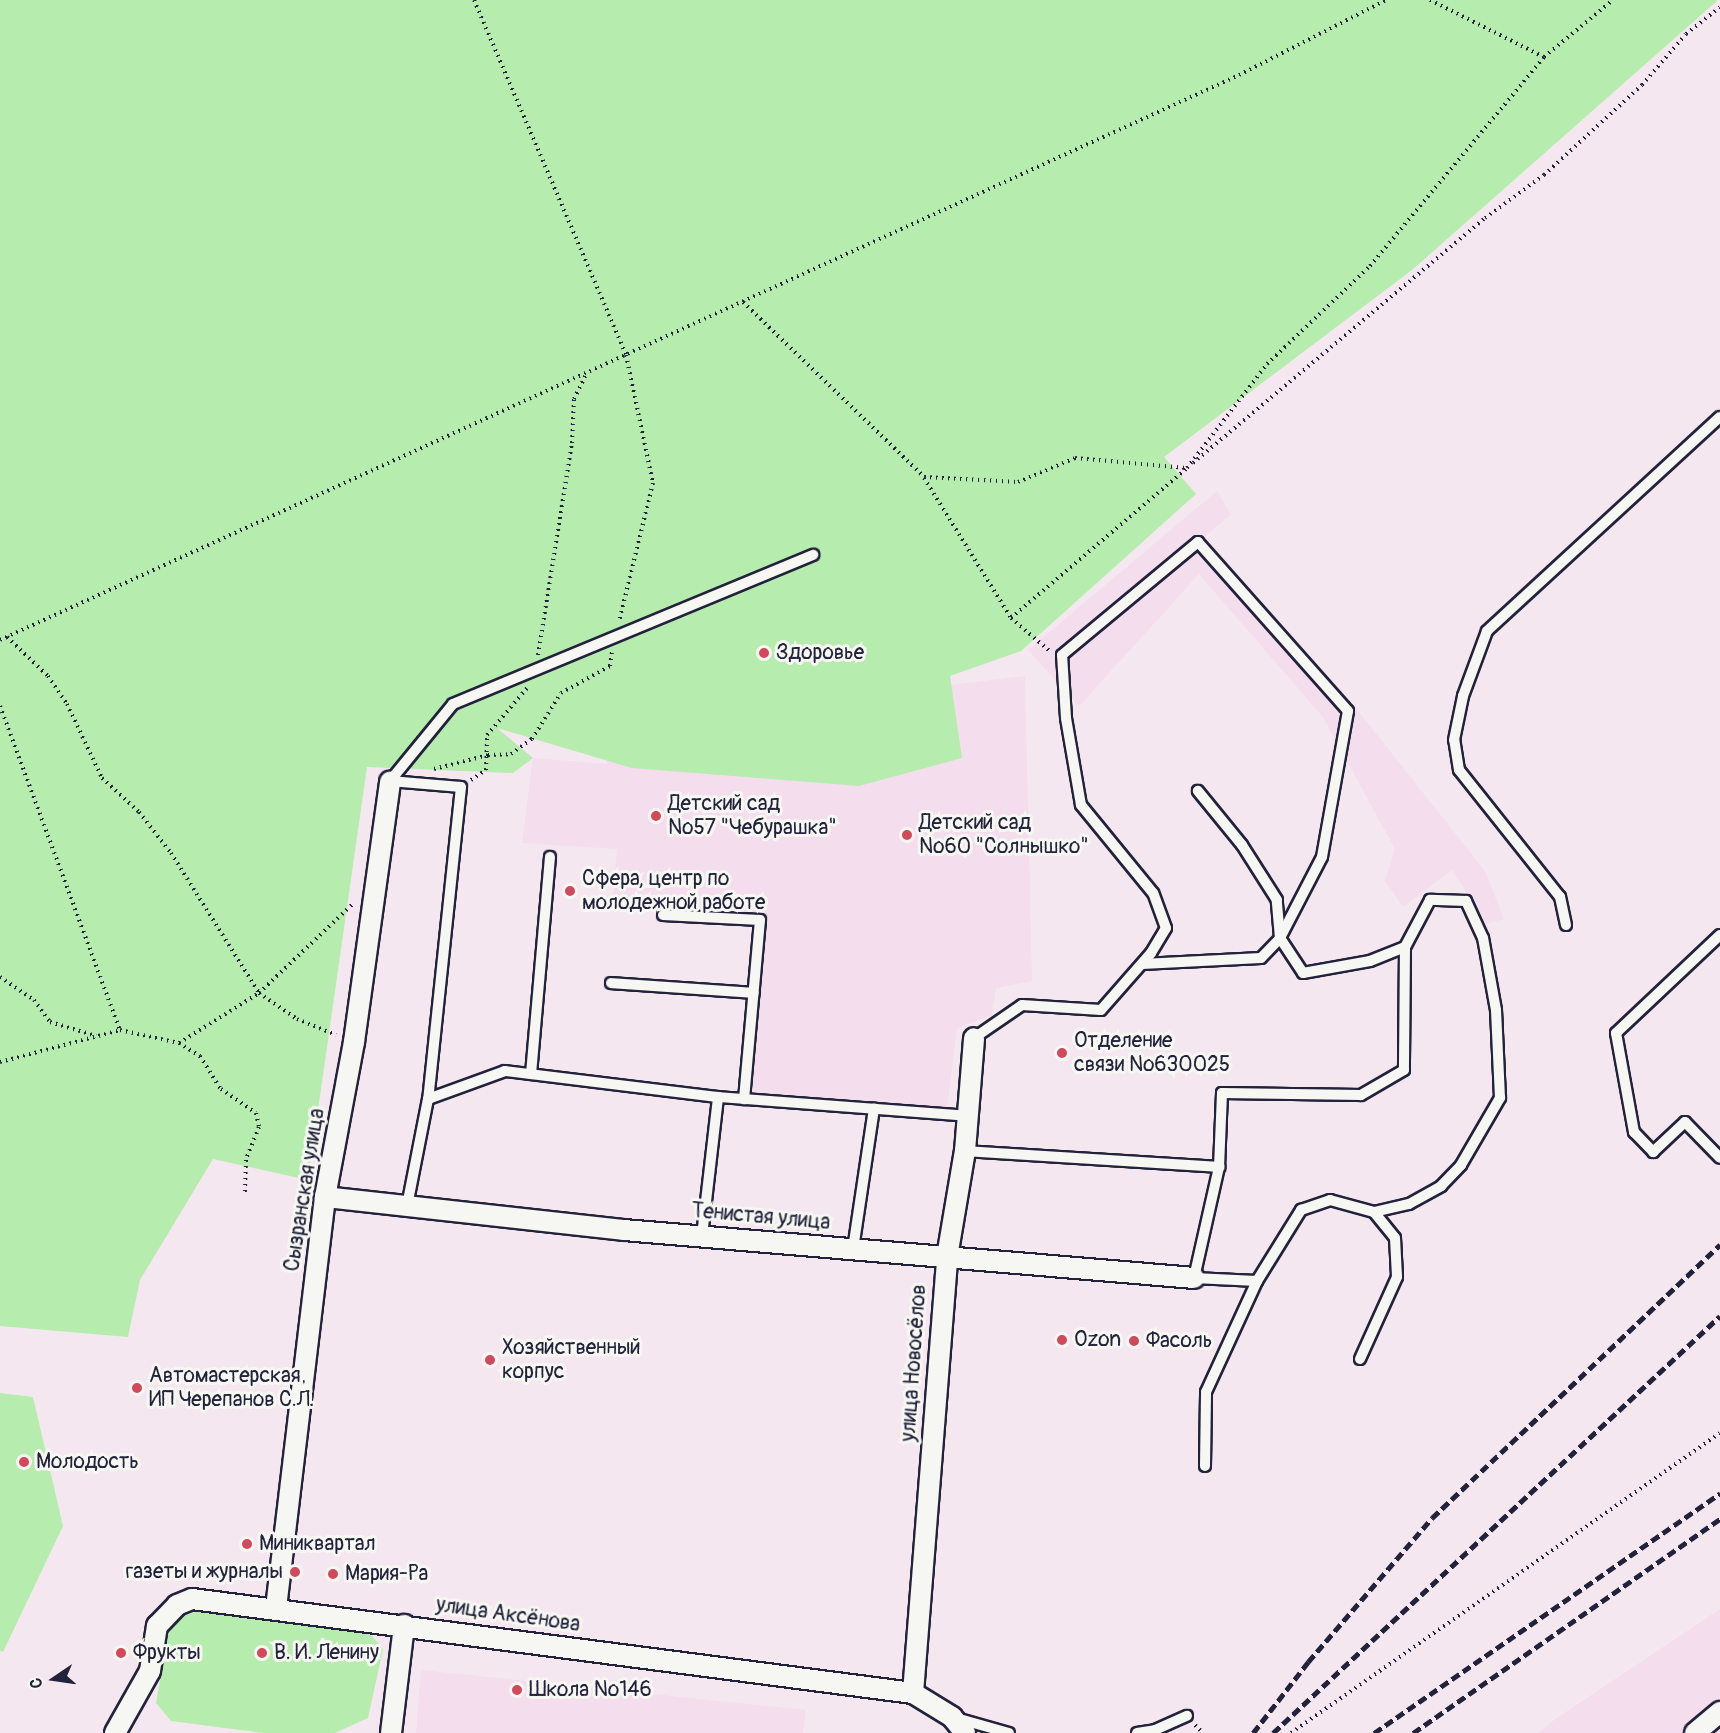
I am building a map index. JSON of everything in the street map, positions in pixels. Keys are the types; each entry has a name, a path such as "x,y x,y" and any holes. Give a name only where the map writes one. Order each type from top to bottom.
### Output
{"street":[{"name":"Сызранская улица","path":"276,1608 326,1197 354,1042 390,781"},
{"name":"улица Новосёлов","path":"913,1693 947,1257 965,1151 974,1038"},
{"name":"Тенистая улица","path":"326,1197 702,1236 1194,1278"},
{"name":"улица Аксёнова","path":"115,1733 150,1671 156,1626 177,1605 192,1599 276,1608 913,1693 952,1717 965,1733"},
{"path":"390,1733 404,1625"},
{"path":"1695,1733 1720,1712"}],"lane":[{"path":"1566,925 1560,897 1459,770 1454,740 1463,696 1487,631 1720,417"},
{"path":"974,1038 1022,1005 1101,1010 1142,964 1166,928 1153,893 1081,805 1066,718 1062,655 1198,542 1348,711 1322,857 1280,938 1262,958 1142,964"},
{"path":"390,781 453,704 813,555"},
{"path":"390,781 461,787 428,1099 407,1206"},
{"path":"1198,791 1242,846 1277,900 1280,938 1303,974 1370,961 1405,947"},
{"path":"531,1074 550,857"},
{"path":"1205,1466 1206,1392 1257,1281 1301,1210 1330,1200 1374,1212 1408,1204 1441,1186 1461,1165 1500,1098 1493,990 1483,938 1466,901 1430,900 1405,947 1404,1070 1361,1095 1222,1093 1219,1167 1194,1278 1257,1281"},
{"path":"663,915 760,920 744,1099"},
{"path":"1720,935 1616,1033 1634,1132 1653,1152 1685,1122 1720,1158"},
{"path":"611,983 754,993"},
{"path":"428,1099 505,1071 718,1097 968,1116"},
{"path":"702,1236 718,1097"},
{"path":"854,1249 874,1109"},
{"path":"965,1151 1219,1167"},
{"path":"1360,1359 1396,1277 1395,1238 1374,1212"},
{"path":"1137,1733 1155,1730 1187,1716"},
{"path":"952,1717 1009,1733"}],"path":[{"path":"474,0 626,355 653,483"},
{"path":"0,640 1239,75 1386,0"},
{"path":"1430,0 1544,57"},
{"path":"1187,468 1268,364 1370,266 1544,57 1613,0"},
{"path":"1011,618 1485,218 1544,175 1642,85 1686,34 1720,7"},
{"path":"743,302 924,477 1011,618 1046,650 1062,655"},
{"path":"461,787 486,770 487,735 525,693 536,668 572,443 574,399 587,373"},
{"path":"924,477 1018,482 1075,458 1187,468"},
{"path":"7,637 48,676 67,704 102,778 139,812 171,854 259,993 297,1019 354,1042"},
{"path":"0,706 120,1030"},
{"path":"179,1043 259,993 374,885"},
{"path":"0,977 34,1000 50,1022 97,1036"},
{"path":"0,1062 120,1030 179,1043 200,1056 220,1089 256,1113 259,1127 246,1160 245,1196"},
{"path":"1291,1733 1720,1433"}],"shaded area":[{"path":"1217,491 1231,514 1200,541 1355,707 1485,871 1504,919 1486,924 1452,870 1403,907 1385,881 1395,849 1323,717 1199,574 1079,706 1028,650"},
{"name":"Детский сад №60 \"Солнышко\"","path":"1025,676 1032,981 996,988 992,1015 957,1028 947,1109 752,1097 767,917 613,902 617,849 522,843 533,758 607,764 610,741 886,693"},
{"path":"1720,1609 1720,1733 1538,1733 1554,1720"},
{"name":"Школа №146","path":"421,1670 806,1710 803,1733 416,1733"}],"green space":[{"path":"0,0 1718,0 1412,270 1164,457 1196,494 1021,651 950,676 962,758 859,786 632,768 497,728 533,758 513,773 367,767 308,1180 213,1159 140,1280 128,1337 0,1326"},
{"name":"Молодость","path":"0,1393 33,1397 63,1526 3,1652 0,1651"},
{"path":"199,1611 367,1630 383,1649 368,1718 335,1733 263,1733 171,1721 156,1703 169,1629 184,1616"}],"railway":[{"path":"1253,1733 1308,1662 1432,1518 1720,1245"},
{"path":"1273,1733 1720,1316"},
{"path":"1374,1733 1720,1493"},
{"path":"1413,1733 1720,1519"}],"place":[{"name":"Здоровье","path":"764,653"},
{"name":"Детский сад №57 \"Чебурашка\"","path":"656,816"},
{"name":"Детский сад №60 \"Солнышко\"","path":"907,835"},
{"name":"Сфера, центр по молодежной работе","path":"570,891"},
{"name":"Отделение связи №630025","path":"1062,1053"},
{"name":"Ozon","path":"1062,1340"},
{"name":"Фасоль","path":"1134,1341"},
{"name":"Хозяйственный корпус","path":"490,1360"},
{"name":"Автомастерская, ИП Черепанов С.Л.","path":"137,1388"},
{"name":"Молодость","path":"24,1462"},
{"name":"Миниквартал","path":"247,1544"},
{"name":"газеты и журналы","path":"295,1572"},
{"name":"Мария-Ра","path":"333,1574"},
{"name":"Фрукты","path":"121,1653"},
{"name":"В. И. Ленину","path":"262,1653"},
{"name":"Школа №146","path":"517,1690"}]}
